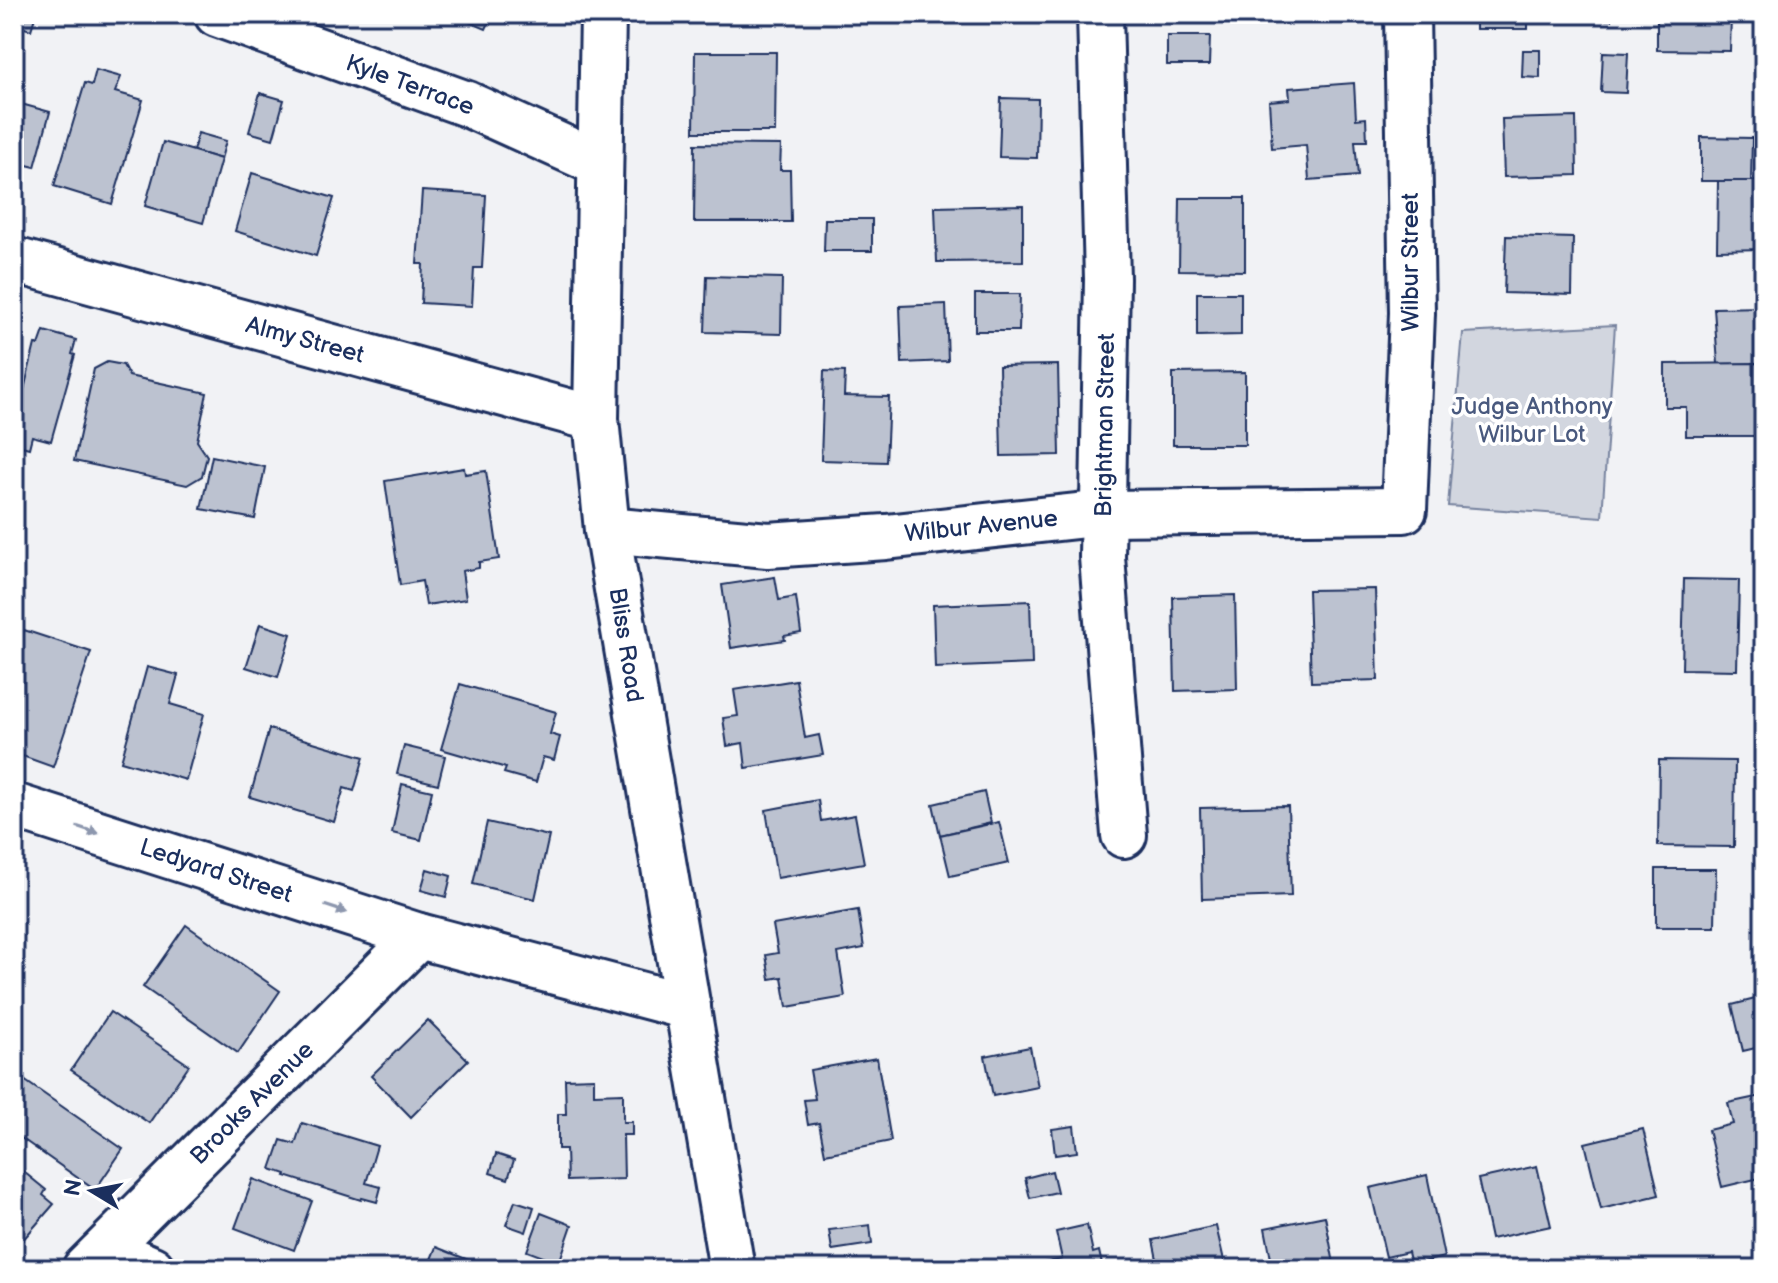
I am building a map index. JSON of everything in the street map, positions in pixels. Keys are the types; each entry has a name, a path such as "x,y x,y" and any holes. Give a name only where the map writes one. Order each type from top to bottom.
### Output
{"street":[{"name":"Kyle Terrace","path":"217,14 467,104 600,164"},
{"name":"Bliss Road","path":"603,14 596,419 607,530 732,1269"},
{"name":"Brightman Street","path":"1100,14 1107,279 1102,557 1124,835"},
{"name":"Wilbur Street","path":"1404,510 1412,313 1407,14"},
{"name":"Almy Street","path":"14,260 596,419"},
{"name":"Wilbur Avenue","path":"607,530 768,545 886,537 1104,513 1404,510"},
{"name":"Ledyard Street","path":"14,806 419,936 688,1007"},
{"name":"Brooks Avenue","path":"96,1259 419,936"},
{"path":"96,1259 152,1269"}],"green space":[{"name":"Judge Anthony Wilbur Lot","path":"1615,325 1602,517 1448,506 1463,333"}],"building":[{"path":"14,14 36,14 31,30 14,25"},
{"path":"450,14 493,14 486,29"},
{"path":"1476,14 1528,14 1528,29 1476,29"},
{"path":"1591,14 1611,14 1611,20 1591,20"},
{"path":"1657,14 1731,14 1730,51 1657,50"},
{"path":"1167,36 1210,36 1209,65 1167,65"},
{"path":"1523,50 1540,50 1540,78 1522,77"},
{"path":"695,52 776,52 775,132 694,132"},
{"path":"1603,52 1628,53 1626,93 1601,92"},
{"path":"96,70 121,77 115,92 143,100 112,204 54,186 85,83 92,85"},
{"path":"1354,83 1356,119 1366,118 1367,141 1355,141 1358,176 1309,180 1306,145 1272,148 1269,101 1290,99 1289,88"},
{"path":"260,93 284,100 273,139 249,132"},
{"path":"1001,98 1038,99 1037,158 999,157"},
{"path":"14,102 50,112 35,167 14,162"},
{"path":"1576,117 1577,175 1504,177 1502,119"},
{"path":"198,133 226,141 221,159 193,151"},
{"path":"1701,137 1752,138 1751,181 1701,181"},
{"path":"163,142 221,159 203,223 145,206"},
{"path":"695,144 781,145 780,170 790,170 791,222 694,222"},
{"path":"252,173 334,198 316,256 235,231"},
{"path":"1718,181 1764,181 1764,249 1717,250"},
{"path":"422,191 486,195 482,268 474,268 472,306 421,303 423,264 417,264"},
{"path":"1180,198 1245,198 1245,271 1179,270"},
{"path":"1023,205 1023,261 937,262 935,207"},
{"path":"825,219 872,219 872,251 824,251"},
{"path":"1506,236 1573,238 1572,295 1504,293"},
{"path":"707,276 782,278 781,334 705,332"},
{"path":"1197,293 1241,293 1241,335 1197,336"},
{"path":"975,294 1020,294 1019,331 975,331"},
{"path":"946,304 948,361 902,363 900,306"},
{"path":"1764,307 1764,363 1718,364 1714,308"},
{"path":"44,331 76,340 72,354 75,355 51,441 32,436 29,448 14,444 17,432 14,431 35,344 39,345"},
{"path":"107,362 123,365 129,376 207,393 197,441 207,456 202,476 187,485 74,461 94,369"},
{"path":"1764,363 1764,436 1686,436 1686,407 1665,407 1665,364"},
{"path":"1058,365 1060,455 1001,456 999,366"},
{"path":"824,371 845,372 844,396 889,397 886,462 821,460"},
{"path":"1245,372 1245,445 1173,445 1173,373"},
{"path":"212,456 265,467 255,519 201,509"},
{"path":"464,468 465,474 486,471 499,559 479,562 479,568 462,571 466,599 426,605 422,581 400,585 385,481"},
{"path":"775,577 779,600 796,597 801,633 784,636 785,640 731,648 722,585"},
{"path":"1684,579 1739,580 1737,670 1682,669"},
{"path":"1375,589 1378,680 1311,682 1308,590"},
{"path":"1235,595 1237,689 1175,691 1173,597"},
{"path":"1030,601 1032,664 935,668 933,605"},
{"path":"260,624 291,634 278,677 246,667"},
{"path":"24,630 91,652 53,767 14,753 14,659"},
{"path":"147,667 178,675 170,704 204,714 186,780 121,761"},
{"path":"796,680 805,738 819,735 823,755 746,768 743,743 727,746 723,718 738,716 734,690"},
{"path":"460,684 556,712 550,734 560,737 554,760 543,757 536,782 504,773 506,768 441,749"},
{"path":"269,729 364,757 354,791 344,788 334,822 250,797"},
{"path":"404,746 445,756 438,784 397,774"},
{"path":"1659,760 1735,761 1734,847 1658,846"},
{"path":"402,784 432,791 421,840 392,833"},
{"path":"984,792 991,823 940,835 933,804"},
{"path":"818,800 821,821 855,815 864,863 777,878 766,810"},
{"path":"1288,806 1291,896 1202,899 1200,808"},
{"path":"487,822 549,836 535,899 473,884"},
{"path":"999,822 1009,863 950,876 940,835"},
{"path":"427,869 451,876 446,897 421,890"},
{"path":"1656,869 1716,869 1715,927 1656,927"},
{"path":"858,910 864,948 838,953 845,997 787,1007 782,977 770,979 766,955 778,953 773,925"},
{"path":"186,925 280,991 238,1053 143,987"},
{"path":"1759,998 1764,1020 1764,1046 1743,1051 1732,1005"},
{"path":"110,1012 189,1065 149,1123 71,1070"},
{"path":"428,1020 468,1060 411,1117 371,1076"},
{"path":"1030,1047 1038,1087 993,1096 985,1056"},
{"path":"877,1058 891,1141 825,1154 819,1123 808,1125 804,1100 815,1099 810,1070"},
{"path":"14,1073 123,1149 95,1190 14,1133"},
{"path":"594,1078 594,1094 623,1093 623,1122 632,1122 632,1135 623,1135 624,1179 567,1181 566,1149 558,1149 558,1114 566,1114 565,1079"},
{"path":"1761,1096 1764,1109 1764,1177 1722,1187 1708,1130 1733,1124 1728,1103"},
{"path":"302,1123 377,1146 366,1183 381,1187 377,1202 361,1200 271,1169 281,1140 295,1144"},
{"path":"1074,1126 1077,1152 1055,1155 1052,1129"},
{"path":"1643,1129 1659,1195 1601,1209 1585,1143"},
{"path":"496,1154 514,1160 508,1179 490,1173"},
{"path":"14,1164 46,1190 43,1195 54,1204 15,1249"},
{"path":"1537,1166 1551,1226 1491,1239 1478,1179"},
{"path":"1052,1171 1057,1192 1030,1198 1025,1178"},
{"path":"1427,1175 1444,1257 1411,1265 1408,1252 1386,1257 1370,1188"},
{"path":"253,1179 312,1201 294,1250 235,1228"},
{"path":"515,1201 534,1207 526,1232 506,1225"},
{"path":"541,1213 572,1225 559,1263 527,1251"},
{"path":"1325,1216 1335,1269 1273,1269 1265,1228"},
{"path":"870,1225 872,1244 832,1250 829,1230"},
{"path":"1087,1225 1093,1253 1099,1251 1103,1269 1035,1269 1034,1265 1062,1259 1056,1232"},
{"path":"1216,1226 1226,1269 1159,1269 1153,1240"},
{"path":"436,1247 491,1269 427,1269"}]}
